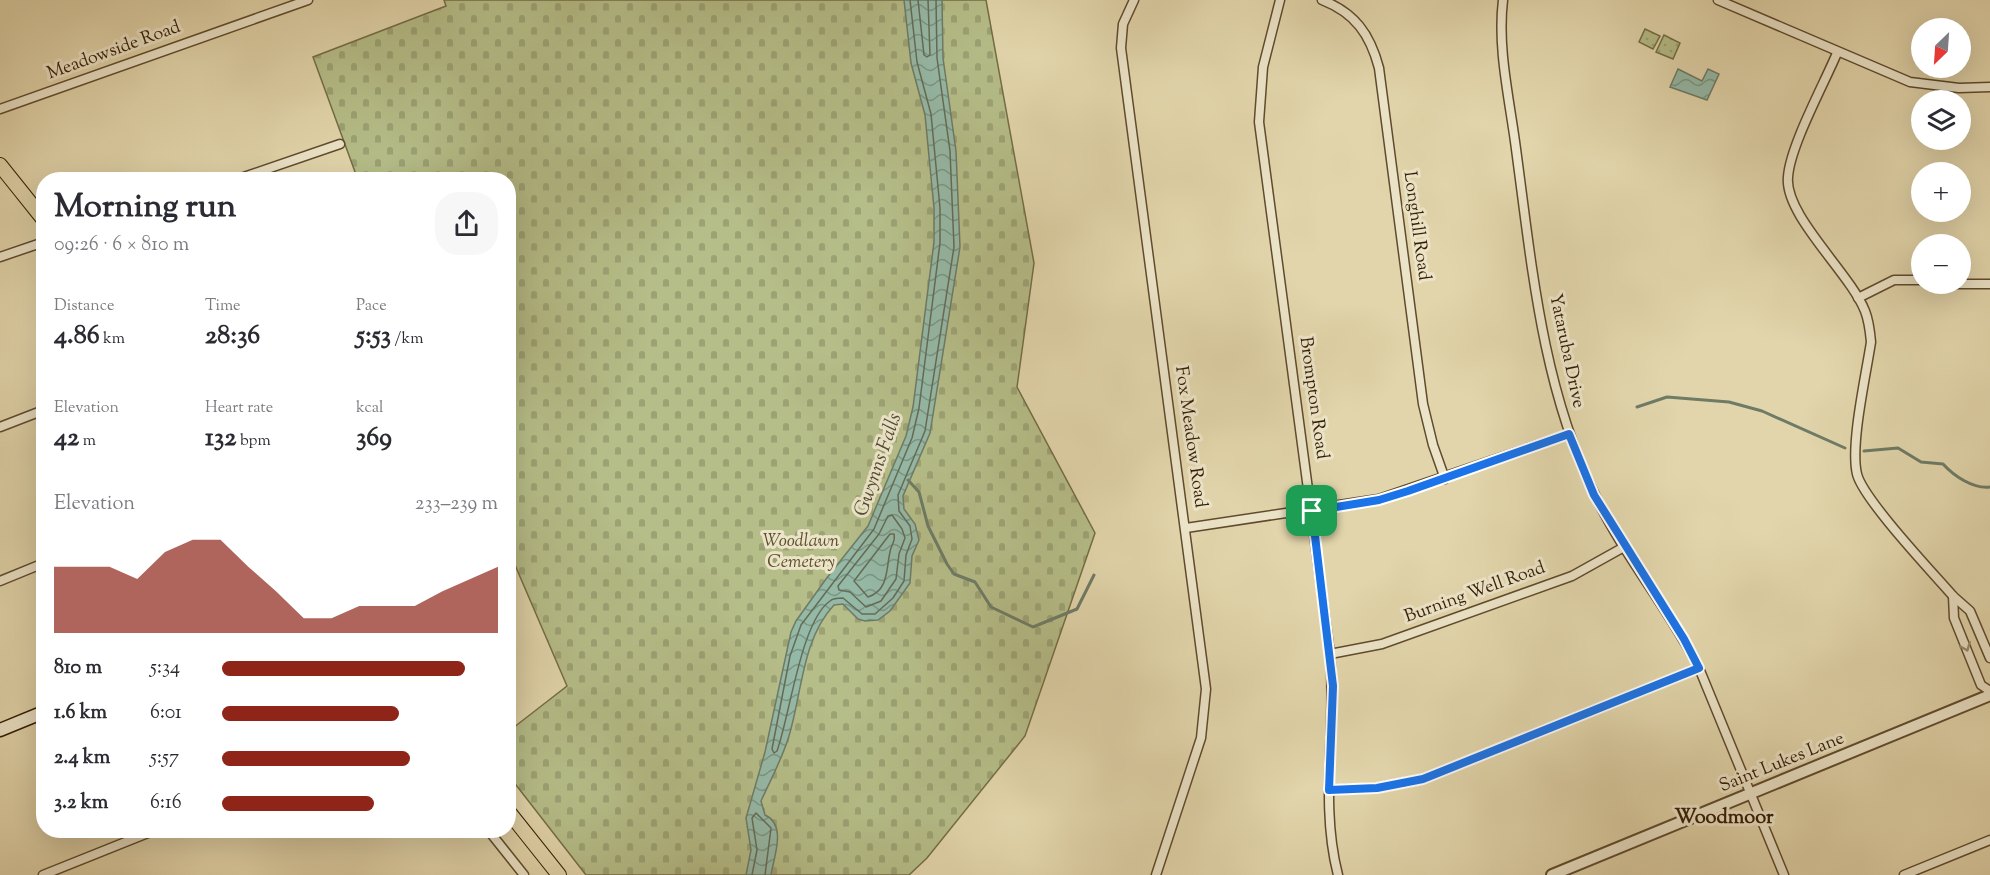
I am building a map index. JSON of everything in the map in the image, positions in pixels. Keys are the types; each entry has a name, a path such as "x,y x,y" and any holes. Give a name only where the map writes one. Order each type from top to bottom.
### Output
{"main road":[{"path":"0,165 36,210"},
{"path":"0,730 36,715"},
{"path":"516,821 559,875"}],"street":[{"name":"Meadowside Road","path":"0,109 308,0"},
{"name":"Fox Meadow Road","path":"1134,0 1123,24 1121,48 1204,664 1204,716 1194,762 1156,875"},
{"name":"Brompton Road","path":"1280,0 1263,68 1259,122 1330,654 1333,712 1329,790 1332,847 1338,875"},
{"name":"Longhill Road","path":"1322,0 1335,5 1359,23 1369,37 1379,68 1424,404 1433,445 1445,479"},
{"name":"Yataruba Drive","path":"1503,0 1503,52 1543,339 1569,434 1594,495 1624,546 1673,620 1699,668 1784,875"},
{"path":"1718,0 1837,53 1910,82 1959,88 1990,87"},
{"path":"1837,53 1792,156 1787,179 1796,208 1858,298 1870,326 1871,342 1856,449 1857,476 1868,495 1953,596 1970,611 1990,658"},
{"path":"258,172 340,144"},
{"path":"0,257 36,245"},
{"path":"1858,298 1894,280 1911,280"},
{"path":"1971,284 1990,284"},
{"path":"0,427 36,413"},
{"path":"1186,528 1379,500 1445,479 1569,434"},
{"name":"Burning Well Road","path":"1330,654 1374,646 1572,576 1624,546"},
{"path":"0,580 36,566"},
{"path":"1953,596 1954,618 1981,685 1990,693"},
{"path":"1329,790 1377,788 1423,779 1699,668"},
{"name":"Saint Lukes Lane","path":"1552,875 1990,693"},
{"path":"44,875 136,838"},
{"path":"495,838 524,875"},
{"path":"1904,875 1990,840"}],"green space":[{"name":"Woodlawn Cemetery","path":"444,0 986,0 1034,263 1017,387 1095,533 1025,736 927,858 909,875 586,875 516,785 516,726 567,686 516,567 516,172 355,172 313,57 446,6"},
{"path":"1645,29 1660,36 1653,49 1639,42"},
{"path":"1664,35 1680,43 1673,59 1656,52"}],"water":[{"name":"Gwynns Falls","path":"904,0 942,0 943,58 956,151 960,247 930,433 903,496 904,509 915,524 919,540 912,556 910,583 890,611 878,620 865,621 858,619 843,604 834,605 815,634 804,667 789,736 761,801 765,815 776,826 777,833 771,875 746,875 751,850 746,818 765,752 791,632 796,621 826,579 868,526 906,436 913,407 934,242 934,208 925,115 911,63"},
{"path":"1678,69 1702,81 1708,69 1719,74 1707,100 1670,87"}],"waterway":[{"path":"1637,407 1667,397 1729,402 1762,411 1845,448"},
{"path":"1864,451 1898,448 1921,462 1943,464 1958,477 1971,484 1990,487"},
{"path":"908,480 919,492 928,526 947,564 954,574 975,582 991,607 1033,627 1077,609 1094,575"}],"district":[{"name":"Woodmoor","path":"1724,818"}],"route":[{"path":"1569,434 1594,495 1684,639 1699,668 1423,779 1377,788 1329,790 1333,686 1312,511 1379,500 1445,479 1569,434"}]}
